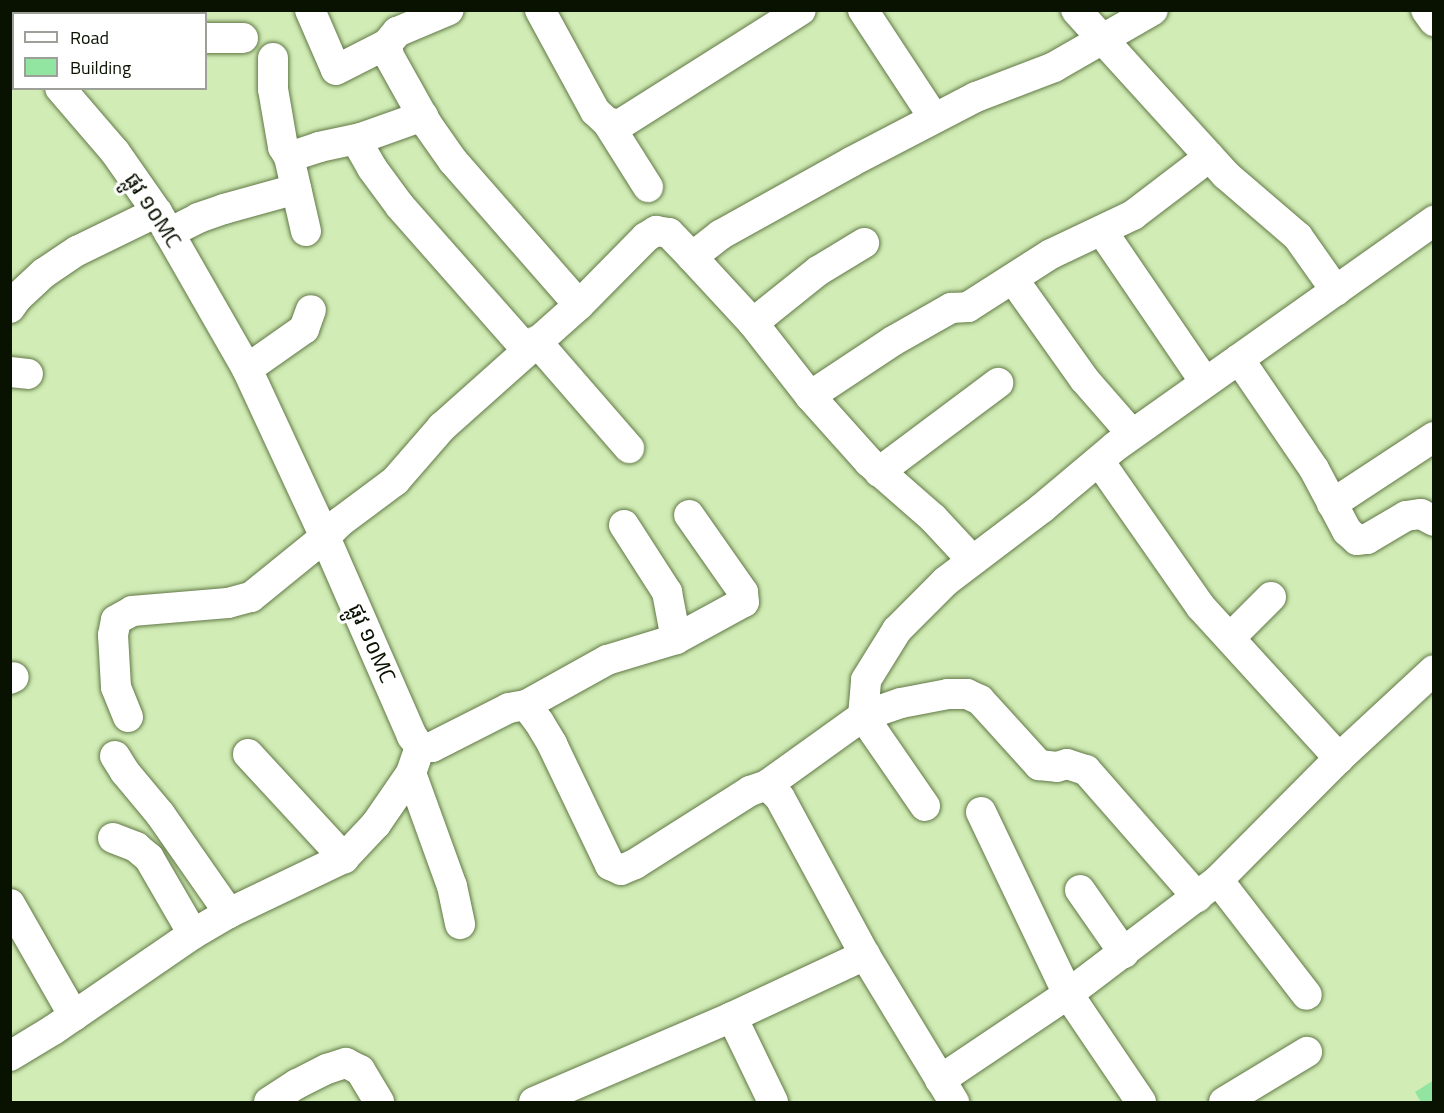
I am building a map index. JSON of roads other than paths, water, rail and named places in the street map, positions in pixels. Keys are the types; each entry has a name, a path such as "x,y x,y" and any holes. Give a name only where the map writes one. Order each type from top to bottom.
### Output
{"street":[{"path":"310,10 336,69 387,44 397,32 444,11"},
{"path":"540,10 595,111 607,122 648,187"},
{"path":"607,122 618,125 633,117 801,10"},
{"path":"863,10 934,118"},
{"path":"1076,10 1226,175 1298,237 1336,291"},
{"path":"692,257 720,235 934,118 976,97 1054,67 1104,41 1153,10"},
{"path":"1426,10 1434,21"},
{"path":"207,38 243,38"},
{"path":"387,44 388,57 453,161 579,306"},
{"path":"273,58 273,89 283,147 289,158 306,231"},
{"name":"ផ្លូវ ១០MC","path":"62,90 115,152 163,222 247,369 325,537 412,736 416,760 452,886 460,924"},
{"path":"289,158 356,140 423,116"},
{"path":"356,140 372,168 400,206 629,448"},
{"path":"810,396 893,341 951,308 968,307 1073,242 1102,231 1133,215 1209,157"},
{"path":"10,308 17,298 44,273 77,251 163,222 198,218 296,189"},
{"path":"925,806 863,716 866,680 897,630 929,597 972,560 1042,508 1132,434 1434,221"},
{"path":"128,717 116,687 113,635 116,620 132,611 228,603 251,597 325,537 340,522 395,481 442,427 579,306 646,237 656,231 669,233 753,323 810,396 879,472 933,518 972,560"},
{"path":"1102,231 1205,382"},
{"path":"753,323 818,271 864,243"},
{"path":"1013,279 1084,379 1132,434"},
{"path":"247,369 304,329 311,310"},
{"path":"1239,359 1292,434 1347,531 1357,540 1367,539 1406,516 1421,514 1434,521"},
{"path":"879,472 998,383"},
{"path":"1332,504 1434,437"},
{"path":"1099,461 1201,607 1339,758"},
{"path":"10,1056 228,913 344,858 376,824 416,760 432,747 509,708 526,705 608,660 676,639 744,602 743,592 689,515"},
{"path":"624,525 667,592 676,639"},
{"path":"1230,638 1272,597"},
{"path":"767,786 780,798 865,955 947,1091 1068,994 1207,889 1339,758 1434,669"},
{"path":"526,705 552,744 610,865 621,870 635,864 750,791 767,786 863,716 901,703 948,694 967,694 980,700 1039,765 1057,767 1067,764 1086,770 1207,889 1307,995"},
{"path":"248,754 344,858"},
{"path":"115,756 125,772 160,814 228,913"},
{"path":"981,812 1068,994 1141,1102"},
{"path":"113,838 136,847 149,858 193,934"},
{"path":"1080,890 1124,953"},
{"path":"10,904 74,1016"},
{"path":"534,1102 732,1017 865,955"},
{"path":"732,1017 773,1102"},
{"path":"1224,1102 1307,1052"},
{"path":"270,1102 297,1084 327,1069 346,1063 360,1070 379,1102"}]}
